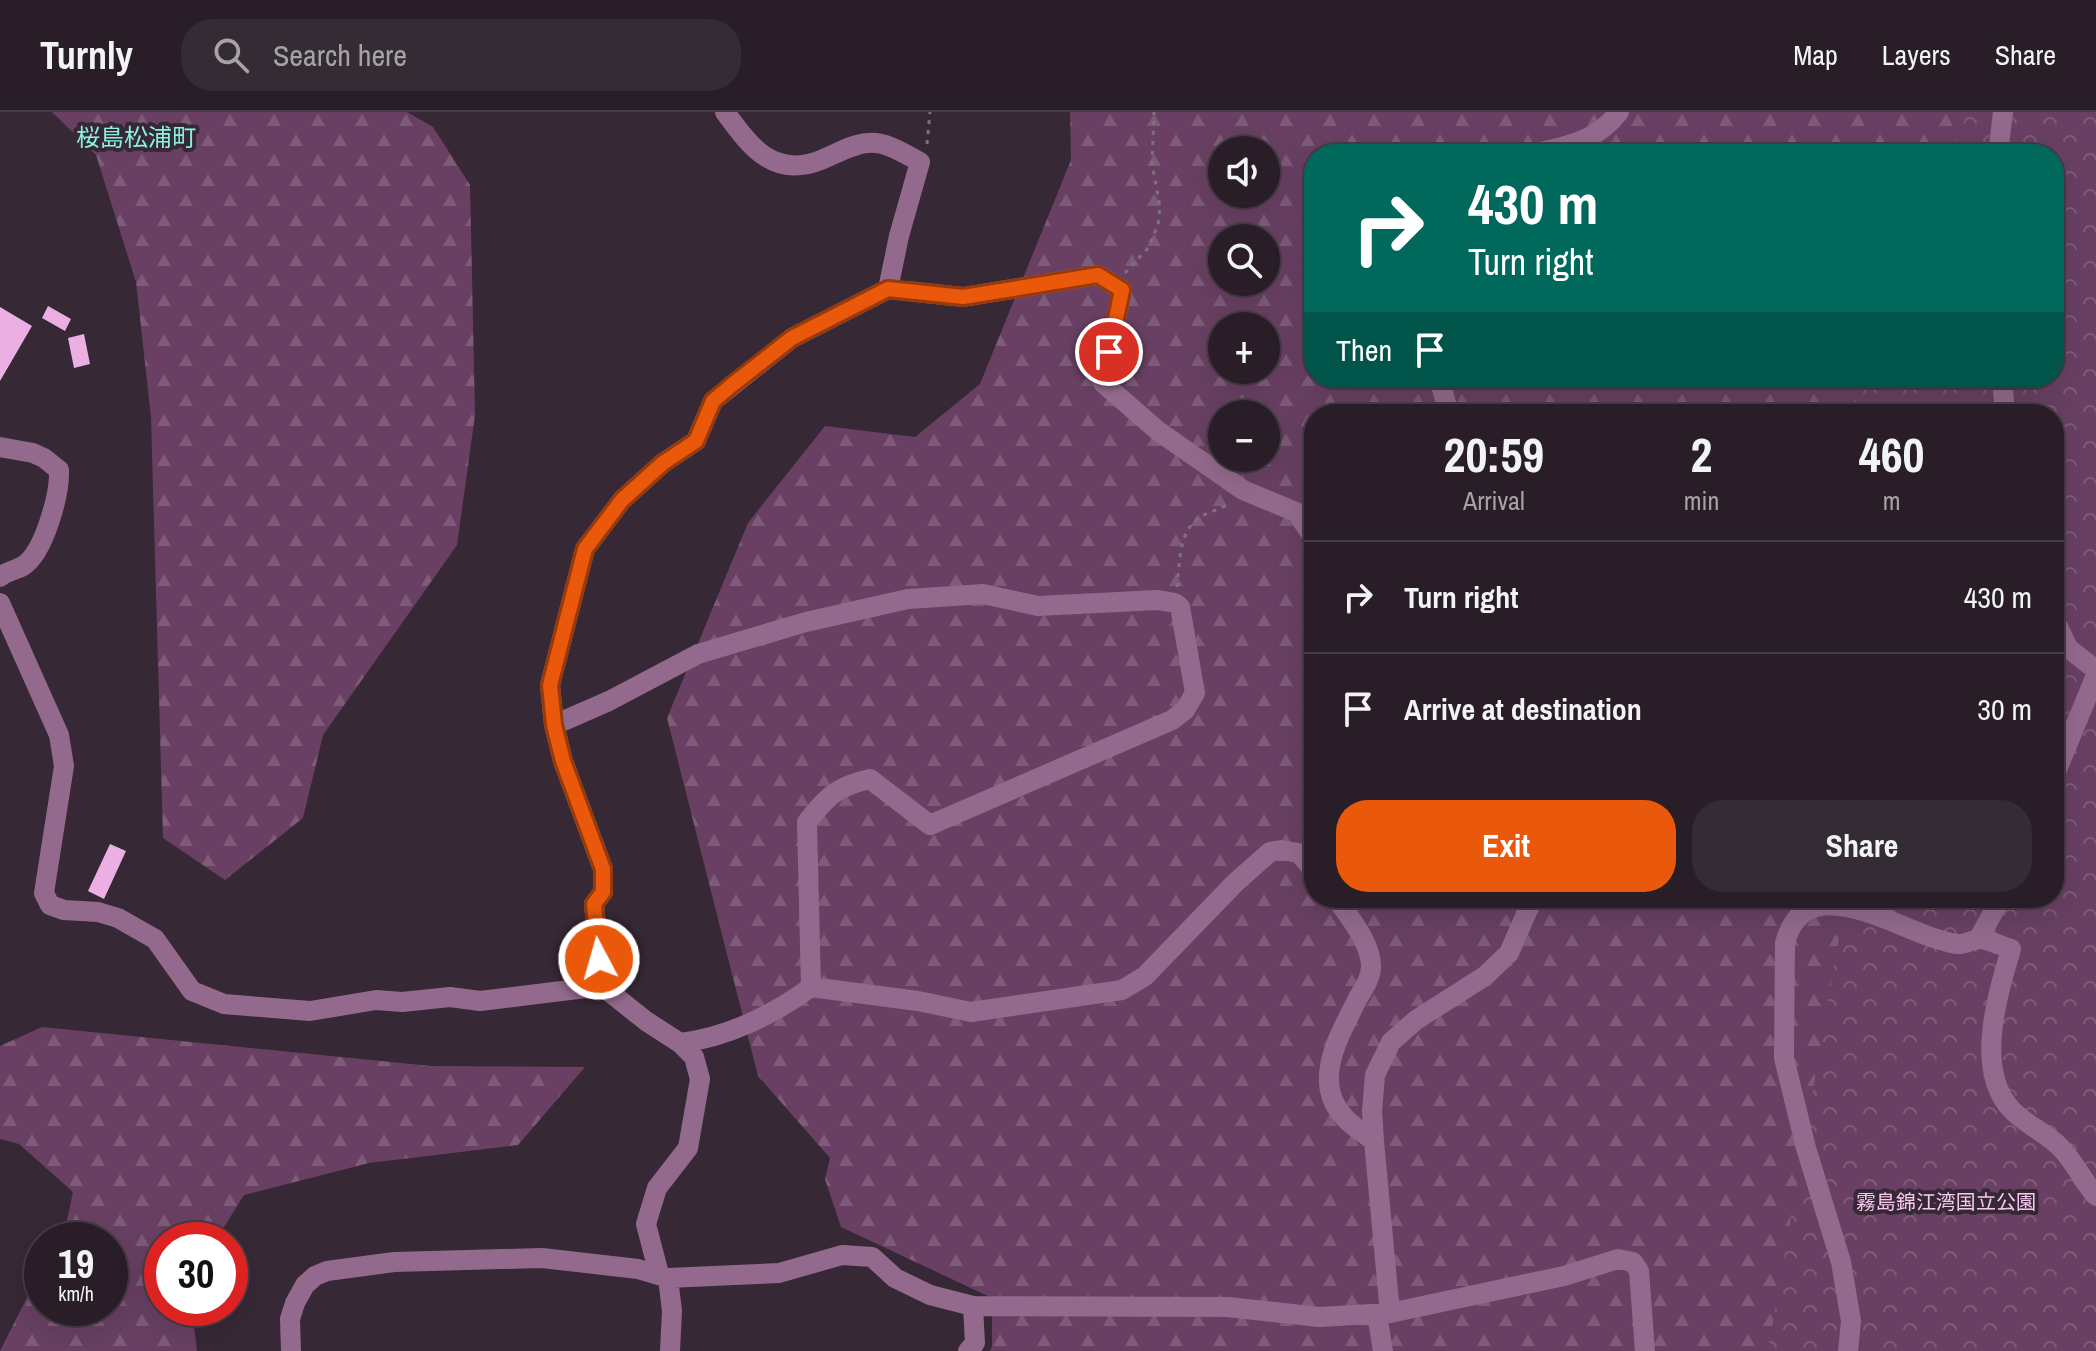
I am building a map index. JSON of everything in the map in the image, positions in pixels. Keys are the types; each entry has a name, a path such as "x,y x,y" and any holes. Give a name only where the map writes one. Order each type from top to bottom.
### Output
{"street":[{"path":"725,112 752,147 778,162 807,165 869,142 885,144 920,162 888,289"},
{"path":"1570,144 1606,129 1619,112"},
{"path":"1999,144 2003,112"},
{"path":"602,986 594,904 603,892 603,869 563,761 554,725 550,685 585,549 622,500 663,463 696,441 713,401 792,338 888,289 963,297 1098,275 1122,290 1103,383 1158,431 1243,490 1296,512 1304,524"},
{"path":"0,447 44,458 59,470 60,485 35,553 25,565 0,577"},
{"path":"554,725 609,701 698,654 806,622 908,599 983,594 1038,606 1158,600 1180,607 1195,693 1185,710 1172,720 930,825 870,779 845,785 819,806 807,822 811,987"},
{"path":"0,603 59,735 64,766 44,893 50,905 118,918 155,939 192,991 224,1004 310,1011 376,1000 402,1002 450,997 480,1001 602,986 680,1043 694,1057 700,1079 688,1148 657,1188 646,1224 672,1311 670,1351"},
{"path":"2064,639 2068,648 2096,672 2064,752"},
{"path":"680,1043 715,1038 791,1002 811,987 918,1001 971,1012 1122,990 1145,976 1236,882 1270,852 1299,853 1304,859"},
{"path":"1342,908 1362,939 1371,961 1371,973 1341,1033 1326,1077 1331,1098 1344,1117 1374,1141"},
{"path":"1383,1351 1384,1313 1372,1111 1375,1075 1391,1042 1416,1020 1485,976 1509,953 1529,908"},
{"path":"1811,908 1795,917 1785,943 1784,1058 1806,1148 1841,1262 1851,1321 1848,1351"},
{"path":"1847,908 1864,911 1932,938 1960,945 1979,938 2011,949 1991,1023 1993,1065 1999,1091 2011,1110 2049,1137 2068,1156 2096,1196"},
{"path":"1979,938 1996,908"},
{"path":"291,1351 290,1319 295,1303 305,1285 327,1271 394,1262 542,1258 638,1269 664,1276 779,1273 842,1255 872,1257 895,1278 930,1295 973,1306 1228,1307 1319,1317 1384,1313 1564,1276 1623,1259 1633,1262 1639,1271 1645,1351"},
{"path":"968,1351 975,1343 973,1306"}],"path":[{"path":"920,162 927,145 930,112"},
{"path":"1114,285 1148,248 1158,225 1160,207 1152,164 1154,112"},
{"path":"1175,603 1181,549 1187,531 1200,518 1239,498 1243,490"}],"green space":[{"path":"52,112 407,112 433,127 470,185 475,415 457,545 323,735 303,818 225,880 163,838 151,417 136,282 96,155"},
{"path":"1070,112 2096,112 2096,1351 990,1351 992,1298 841,1227 825,1179 830,1158 758,1076 667,718 748,523 825,426 915,437 980,384 1071,160"},
{"name":"霧島錦江湾国立公園","path":"1968,112 2096,112 2096,1351 1768,1351 1844,908 2064,908 2064,404 1856,404 1859,388 2064,388 2064,144 1955,144"},
{"path":"42,1027 431,1066 585,1067 518,1145 369,1163 244,1195 227,1222 144,1222 144,1326 194,1326 197,1351 0,1351 24,1304 24,1326 128,1326 128,1222 66,1222 73,1192 19,1144 0,1139 0,1046"}],"building":[{"path":"48,306 71,319 65,331 42,318"},
{"path":"0,307 32,326 0,381"},
{"path":"84,334 90,364 74,368 68,338"},
{"path":"110,844 126,851 104,899 88,891"}],"district":[{"name":"桜島松浦町","path":"136,137"}],"route":[{"path":"599,959 594,904 603,892 603,869 563,761 554,725 550,685 585,549 622,500 663,463 696,441 713,401 732,385 792,338 888,289 963,297 1098,275 1122,290 1109,352"}]}
